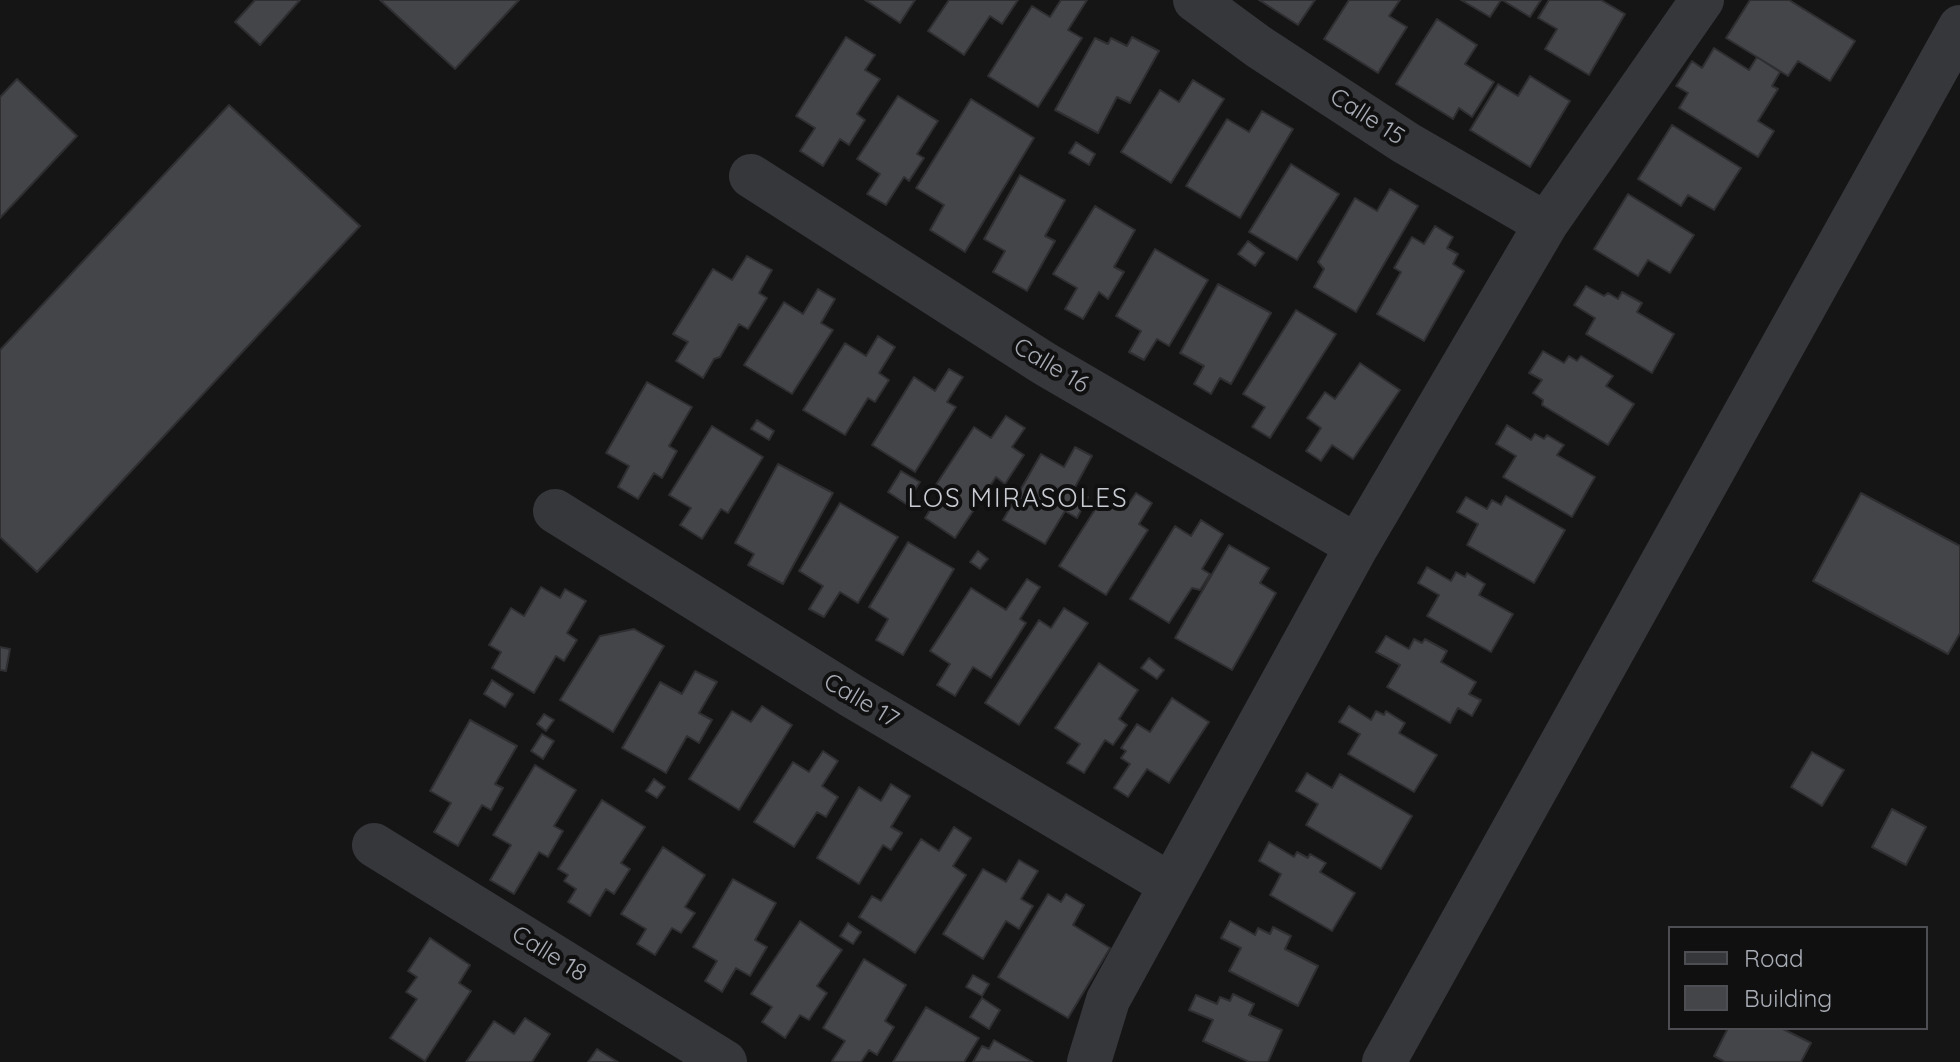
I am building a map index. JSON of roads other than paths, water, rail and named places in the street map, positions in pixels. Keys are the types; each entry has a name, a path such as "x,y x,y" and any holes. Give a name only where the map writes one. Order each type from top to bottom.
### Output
{"street":[{"name":"Calle 15","path":"1195,0 1259,47 1406,143 1546,224"},
{"path":"1089,1062 1108,1000 1357,546 1546,224 1702,0"},
{"path":"1384,1062 1960,27"},
{"name":"Calle 16","path":"751,176 1045,364 1357,546"},
{"name":"Calle 17","path":"555,511 852,696 1171,885"},
{"name":"Calle 18","path":"374,845 725,1062"}],"district":[{"name":"LOS MIRASOLES","path":"1018,499"}]}
